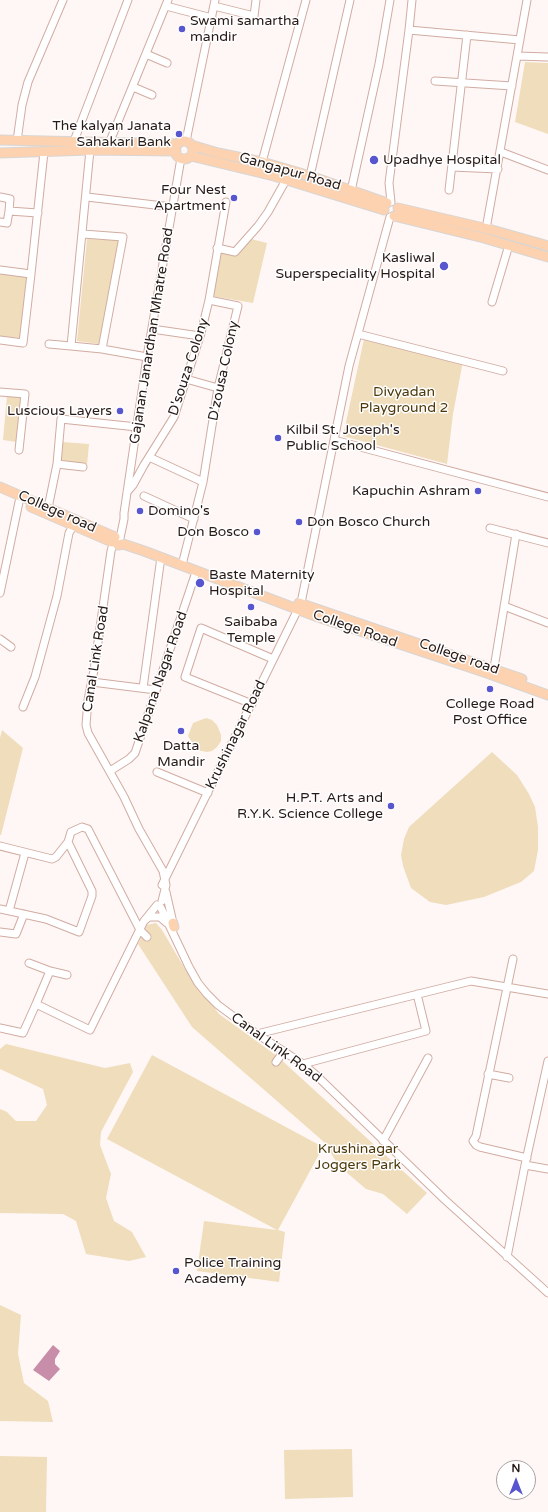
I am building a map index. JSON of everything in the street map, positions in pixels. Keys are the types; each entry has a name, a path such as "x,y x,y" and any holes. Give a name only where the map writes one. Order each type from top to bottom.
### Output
{"main road":[{"name":"Gangapur Road","path":"0,140 110,142 182,148 218,153 262,162 310,176 351,191 391,209 486,229 548,246"},
{"name":"Gangapur Road","path":"0,153 182,148"},
{"name":"Gangapur Road","path":"182,148 186,159 191,156 286,180 391,209 548,257"},
{"name":"College road","path":"0,487 117,541 183,560 300,606 494,668 548,689"},
{"name":"College Road","path":"0,494 73,526 161,557 196,572 300,606 340,624 548,695"}],"street":[{"path":"17,141 22,105 28,82 63,0"},
{"path":"74,142 128,0"},
{"path":"215,3 254,16 256,0"},
{"path":"262,162 306,0"},
{"path":"310,176 350,0"},
{"path":"351,191 379,64 390,0"},
{"path":"391,209 389,183 412,0"},
{"path":"486,229 498,169 527,0"},
{"path":"110,142 167,3 212,18"},
{"name":"Gajanan Janardhan Mhatre Road","path":"117,541 120,519 124,513 147,357 182,148 215,3"},
{"path":"409,30 520,40"},
{"path":"449,190 467,35"},
{"path":"146,54 167,63"},
{"path":"518,56 548,57"},
{"path":"435,81 512,86"},
{"path":"133,87 152,95"},
{"path":"72,346 87,197 90,150"},
{"path":"0,340 23,343 44,152"},
{"path":"501,152 548,170"},
{"path":"452,167 498,169"},
{"path":"218,248 235,252 268,212 286,180"},
{"path":"87,197 172,207"},
{"path":"0,198 10,199 7,223 0,222"},
{"path":"209,300 226,202"},
{"name":"Krushinagar Road","path":"170,867 208,794 300,606 349,366 391,209"},
{"path":"9,211 38,213"},
{"path":"83,234 123,237 102,349"},
{"path":"492,302 509,245"},
{"path":"0,270 31,274"},
{"name":"D'souza Colony","path":"127,492 133,485 174,418 200,336 209,300"},
{"name":"D'zousa Colony","path":"183,560 204,482 218,388 238,306 209,300"},
{"path":"152,329 200,336"},
{"path":"358,334 503,371"},
{"path":"49,344 102,349 147,357"},
{"path":"186,379 218,388"},
{"path":"0,392 25,394 19,450"},
{"path":"48,508 57,464 61,418 137,427"},
{"path":"334,440 548,497"},
{"path":"149,457 204,482"},
{"path":"57,464 83,467"},
{"path":"144,496 194,519"},
{"path":"0,593 19,502"},
{"path":"23,707 35,676 57,596 69,534 73,526"},
{"path":"490,528 548,543"},
{"path":"494,668 516,534"},
{"name":"Canal Link Road","path":"117,541 111,551 86,714 86,725 88,733 163,871 165,877 165,887 160,904"},
{"path":"144,688 161,557"},
{"path":"0,558 7,561"},
{"name":"Kalpana Nagar Road","path":"110,771 129,759 135,753 196,572"},
{"path":"504,606 548,622"},
{"path":"252,704 185,676 201,628 273,659"},
{"path":"0,639 11,647"},
{"path":"92,682 156,690"},
{"path":"157,772 208,794"},
{"path":"0,846 52,859 56,857 68,842 71,832 82,827 88,829 140,930 147,936"},
{"path":"0,909 46,919 79,932 92,896 92,891 68,842"},
{"path":"9,911 26,853"},
{"name":"Canal Link Road","path":"156,858 165,887 176,939 189,967 207,994 218,1005 317,1076 383,1141 507,1257 548,1293"},
{"path":"165,877 170,867"},
{"path":"165,887 170,867"},
{"path":"36,1004 90,1030 140,930 160,904 172,925"},
{"path":"0,932 16,934 24,914"},
{"path":"147,919 160,918 172,925"},
{"path":"513,959 476,1136 473,1141 480,1147 548,1169"},
{"path":"29,963 50,971 67,975"},
{"path":"0,1028 23,1033 50,971"},
{"path":"257,1034 471,981 548,994"},
{"path":"302,1064 426,1031 417,994"},
{"path":"276,1062 284,1051"},
{"path":"383,1141 428,1058"},
{"path":"507,1257 548,1061"},
{"path":"488,1074 509,1078"}],"green space":[{"path":"525,62 548,63 548,134 515,122"},
{"path":"87,239 119,240 99,344 77,341"},
{"path":"251,239 267,243 253,303 212,296 218,250 235,253"},
{"path":"0,274 27,277 20,338 0,336"},
{"name":"Divyadan Playground 2","path":"364,339 463,361 453,414 447,464 343,436"},
{"path":"7,396 21,397 17,442 3,440"},
{"path":"62,442 89,444 87,465 60,461"},
{"path":"206,718 212,720 217,725 221,735 221,741 217,747 212,751 207,752 197,750 188,736 193,723"},
{"path":"2,730 23,748 0,835 0,738"},
{"path":"492,752 517,775 535,807 538,827 538,850 534,871 521,882 484,897 446,905 430,902 411,888 403,866 401,855 404,839 409,827"},
{"name":"Krushinagar Joggers Park","path":"156,923 162,930 185,969 219,1014 277,1056 427,1193 407,1214 383,1194 366,1189 339,1166 324,1142 192,1027 138,944 147,925"},
{"path":"6,1044 105,1068 130,1063 133,1072 101,1132 100,1145 111,1174 106,1198 114,1221 132,1232 146,1257 129,1261 86,1254 76,1221 63,1214 0,1213 0,1109 7,1112 16,1121 36,1121 47,1105 43,1089 0,1069 0,1049"},
{"path":"152,1055 323,1147 278,1230 285,1232 279,1282 197,1271 204,1221 277,1230 107,1139"},
{"path":"0,1305 21,1315 18,1354 24,1383 48,1401 53,1422 0,1421"},
{"path":"352,1449 353,1497 285,1499 284,1450"},
{"path":"0,1456 47,1457 46,1512 0,1512"}],"shaded area":[{"path":"53,1345 60,1351 55,1359 55,1364 60,1369 49,1381 33,1370"}],"place":[{"name":"Swami samartha mandir","path":"182,29"},
{"name":"The kalyan Janata Sahakari Bank","path":"179,134"},
{"name":"Upadhye Hospital","path":"374,160"},
{"name":"Four Nest Apartment","path":"234,198"},
{"name":"Kasliwal Superspeciality Hospital","path":"444,266"},
{"name":"Luscious Layers","path":"120,411"},
{"name":"Kilbil St. Joseph's Public School","path":"278,438"},
{"name":"Kapuchin Ashram","path":"478,491"},
{"name":"Domino's","path":"140,511"},
{"name":"Don Bosco Church","path":"299,522"},
{"name":"Don Bosco","path":"257,532"},
{"name":"Baste Maternity Hospital","path":"200,583"},
{"name":"Saibaba Temple","path":"251,607"},
{"name":"College Road Post Office","path":"490,689"},
{"name":"Datta Mandir","path":"181,731"},
{"name":"H.P.T. Arts and R.Y.K. Science College","path":"391,806"},
{"name":"Police Training Academy","path":"176,1271"}]}
